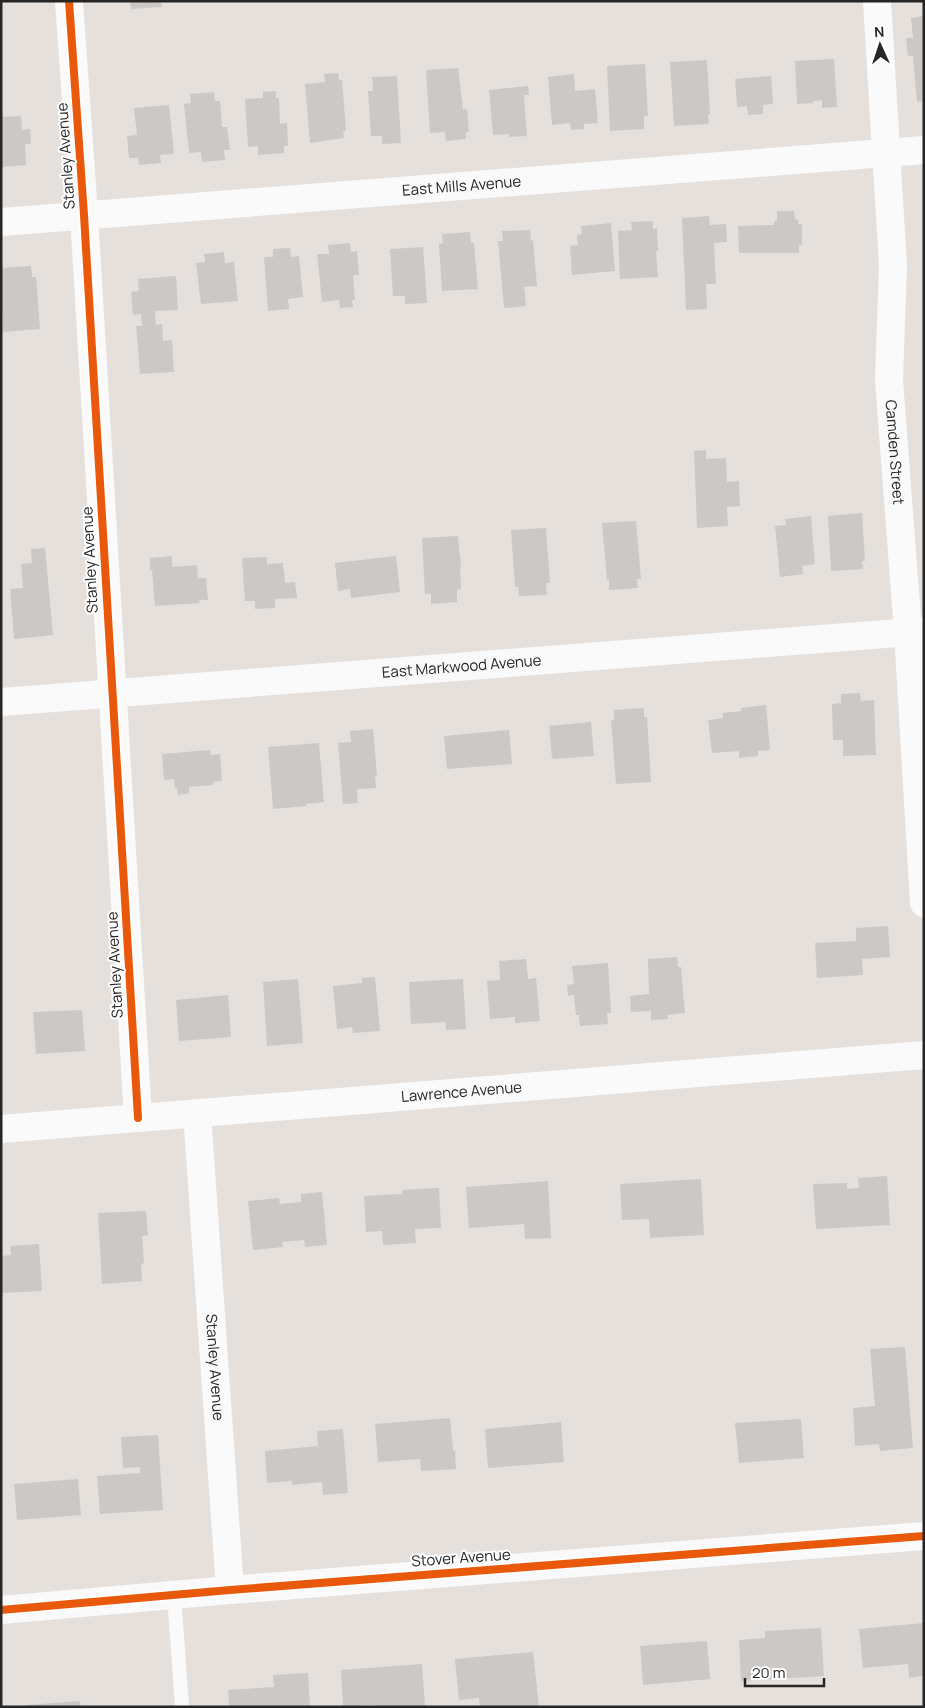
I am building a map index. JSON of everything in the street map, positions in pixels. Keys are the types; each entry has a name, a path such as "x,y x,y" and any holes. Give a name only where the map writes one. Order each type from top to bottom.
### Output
{"street":[{"name":"Stanley Avenue","path":"69,1 84,216 138,1118"},
{"name":"Camden Street","path":"877,1 893,266 889,380 916,632 924,903"},
{"name":"East Mills Avenue","path":"1,222 924,150"},
{"name":"East Markwood Avenue","path":"1,702 916,632"},
{"name":"Lawrence Avenue","path":"1,1129 924,1055"},
{"name":"Stanley Avenue","path":"197,1114 230,1590"},
{"name":"Stover Avenue","path":"1,1610 230,1590 924,1536"}],"lane":[{"path":"174,1596 182,1707"}],"building":[{"path":"130,1 161,1 162,7 131,9"},
{"path":"924,16 924,101 917,102 913,56 908,56 906,38 913,38 911,18"},
{"path":"834,59 837,107 822,108 822,100 813,101 813,103 797,104 795,61"},
{"path":"707,60 709,124 674,126 670,62"},
{"path":"645,64 648,116 644,116 644,129 610,131 607,66"},
{"path":"458,68 463,110 467,109 469,132 466,132 466,139 446,141 445,132 430,133 426,70"},
{"path":"338,73 339,80 342,80 346,131 343,131 344,138 310,143 305,84 325,82 324,74"},
{"path":"574,74 575,91 595,89 598,123 584,124 584,129 571,130 570,123 552,125 548,77"},
{"path":"397,76 401,143 382,144 382,136 371,136 368,91 373,91 372,77"},
{"path":"771,76 773,104 763,105 763,114 748,115 747,106 737,107 735,79"},
{"path":"528,86 529,95 524,95 527,136 509,137 509,134 493,135 489,90"},
{"path":"276,91 276,98 279,98 280,124 287,123 288,146 284,146 284,153 258,155 258,146 248,147 245,99 263,98 263,92"},
{"path":"214,92 215,101 220,101 222,127 227,127 230,150 224,150 225,160 202,162 201,152 189,153 184,104 191,103 190,94"},
{"path":"169,105 174,154 160,155 161,163 139,165 138,158 129,158 127,136 137,135 134,108"},
{"path":"21,116 22,130 30,129 31,144 25,144 26,165 1,167 1,117"},
{"path":"777,211 794,211 795,220 798,219 798,224 802,224 802,245 799,245 799,253 739,253 738,226 774,225 774,221 777,221"},
{"path":"709,216 710,225 726,224 727,242 714,243 716,284 706,284 707,309 686,310 682,218"},
{"path":"653,221 653,229 657,228 658,277 620,279 618,231 632,230 631,222"},
{"path":"611,223 615,271 572,275 570,246 578,245 577,235 582,234 581,226"},
{"path":"530,230 531,241 533,240 537,286 524,287 526,306 504,308 498,241 503,241 502,231"},
{"path":"470,232 471,243 474,243 478,289 442,291 439,244 443,243 442,234"},
{"path":"350,243 351,252 357,251 359,275 353,275 355,300 352,300 353,307 340,308 339,300 322,302 317,254 329,254 328,245"},
{"path":"423,247 427,303 405,304 405,296 393,296 390,249"},
{"path":"290,248 291,257 299,256 303,297 288,299 289,309 268,311 264,257 273,257 273,249"},
{"path":"224,252 225,263 234,262 238,301 201,304 196,263 205,262 204,254"},
{"path":"31,266 32,277 36,277 40,329 3,332 1,268"},
{"path":"176,276 178,310 155,311 156,325 162,324 163,341 172,340 174,372 140,374 136,326 142,326 141,314 133,315 131,292 139,291 138,279"},
{"path":"706,450 706,459 726,458 727,482 739,481 740,506 727,507 728,526 697,528 694,451"},
{"path":"862,513 865,561 862,561 863,569 831,571 828,516"},
{"path":"811,516 815,564 802,566 803,574 780,577 775,526 786,525 785,519"},
{"path":"636,521 641,579 637,579 638,588 609,590 602,523"},
{"path":"546,528 550,583 546,583 547,595 519,596 518,587 515,587 511,530"},
{"path":"458,536 461,589 457,590 457,602 431,604 431,594 425,594 422,538"},
{"path":"45,548 53,635 14,639 10,589 23,588 21,564 32,563 31,549"},
{"path":"172,556 172,567 197,565 198,578 206,578 208,600 199,600 200,603 155,606 150,558"},
{"path":"396,556 400,592 351,598 350,589 338,591 335,563"},
{"path":"267,557 267,564 283,563 285,583 295,582 297,598 275,599 275,608 255,609 255,601 245,601 242,558"},
{"path":"860,693 861,701 874,700 876,755 843,756 843,740 833,740 832,704 841,703 841,694"},
{"path":"766,705 770,750 758,751 758,756 739,758 739,751 712,753 708,720 723,718 723,713 741,711 741,708"},
{"path":"644,708 644,717 647,717 651,782 616,784 611,720 614,720 614,710"},
{"path":"591,722 594,756 552,758 549,726"},
{"path":"373,729 377,776 375,776 376,788 357,789 358,803 343,804 338,743 351,742 350,731"},
{"path":"509,730 512,764 447,769 444,736"},
{"path":"319,743 324,802 306,804 307,806 273,809 268,747"},
{"path":"210,750 211,755 220,754 222,781 213,782 213,785 189,787 189,793 178,795 174,779 164,780 162,754"},
{"path":"888,926 890,957 862,959 863,975 817,978 815,943 856,941 856,928"},
{"path":"677,957 678,967 681,967 685,1013 667,1015 668,1019 651,1020 651,1011 631,1012 630,996 649,994 648,959"},
{"path":"526,959 528,979 536,978 540,1021 515,1023 515,1017 490,1019 487,981 500,980 499,961"},
{"path":"608,963 611,1013 607,1013 608,1024 580,1026 579,1015 576,1015 574,995 568,996 567,985 574,984 572,966"},
{"path":"375,977 380,1031 353,1033 352,1027 337,1029 333,986 362,983 362,978"},
{"path":"298,979 303,1043 267,1046 263,982"},
{"path":"463,979 466,1029 446,1030 446,1022 411,1024 409,982"},
{"path":"228,995 231,1037 179,1041 176,1000"},
{"path":"82,1010 85,1051 36,1054 33,1012"},
{"path":"887,1176 890,1225 816,1229 813,1184 847,1183 847,1189 859,1188 858,1178"},
{"path":"701,1179 704,1235 650,1238 649,1219 622,1220 620,1184"},
{"path":"548,1181 551,1238 525,1239 524,1224 469,1228 466,1187"},
{"path":"439,1188 441,1228 415,1229 416,1243 383,1245 382,1231 366,1232 364,1196 402,1194 402,1190"},
{"path":"322,1192 327,1245 305,1247 304,1240 282,1242 283,1247 253,1250 248,1201 279,1198 280,1204 301,1202 301,1194"},
{"path":"146,1211 148,1235 142,1236 144,1263 141,1264 142,1281 102,1284 98,1213"},
{"path":"39,1244 42,1291 1,1293 1,1256 11,1255 10,1246"},
{"path":"905,1347 913,1448 880,1451 879,1444 855,1446 853,1408 875,1406 870,1349"},
{"path":"450,1418 456,1469 421,1471 420,1459 378,1462 375,1424"},
{"path":"801,1419 804,1458 739,1463 735,1423"},
{"path":"561,1422 564,1462 488,1468 485,1429"},
{"path":"343,1429 348,1493 323,1495 322,1482 292,1485 292,1481 267,1483 265,1451 318,1446 317,1431"},
{"path":"158,1435 163,1510 100,1514 97,1476 140,1473 140,1467 123,1468 121,1437"},
{"path":"78,1479 81,1515 17,1520 14,1484"},
{"path":"924,1623 924,1676 909,1678 908,1664 863,1668 859,1629"},
{"path":"821,1628 824,1676 741,1681 739,1640 765,1638 765,1631"},
{"path":"707,1641 710,1679 643,1685 640,1646"},
{"path":"533,1652 539,1707 480,1707 479,1698 459,1700 455,1659"},
{"path":"422,1664 425,1707 373,1707 373,1705 343,1707 341,1670"},
{"path":"308,1673 310,1707 229,1707 228,1690 274,1687 273,1675"},
{"path":"80,1701 81,1707 26,1707 26,1705"}],"cycle path":[{"path":"69,1 84,215 138,1118"},
{"path":"1,1610 230,1590 924,1536"}]}
